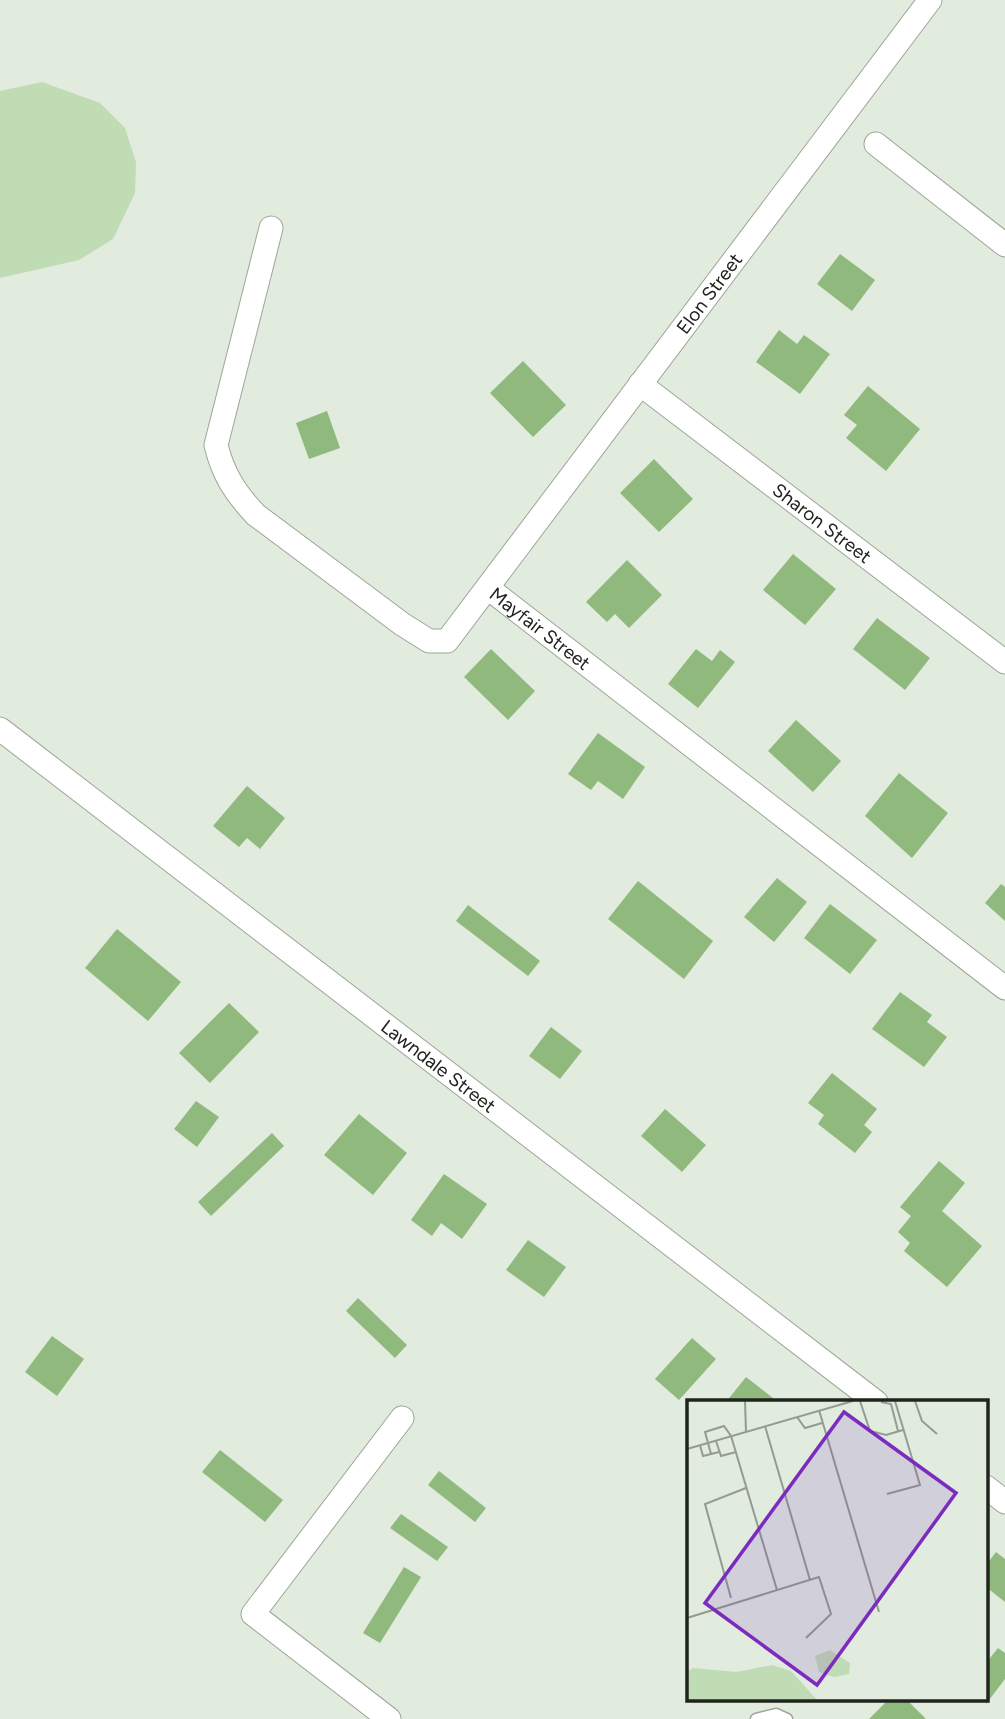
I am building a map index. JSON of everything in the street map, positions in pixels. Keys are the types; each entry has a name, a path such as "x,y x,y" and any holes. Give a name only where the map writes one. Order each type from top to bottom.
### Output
{"street":[{"name":"Elon Street","path":"488,588 930,0"},
{"path":"876,144 1005,245"},
{"name":"Mayfair Street","path":"271,228 216,445 223,471 237,495 256,514 429,640 447,641 488,588 1005,988"},
{"name":"Sharon Street","path":"640,384 1005,662"},
{"name":"Lawndale Street","path":"0,729 873,1400"},
{"path":"389,1719 253,1614 402,1418"},
{"path":"988,1489 1005,1502"}],"lane":[{"path":"756,1719 776,1714 786,1719"}],"green space":[{"path":"42,82 100,103 125,128 136,162 135,193 113,239 79,260 0,278 0,91"}],"building":[{"path":"840,254 875,280 852,311 817,284"},
{"path":"779,330 797,344 804,335 830,354 800,394 756,362"},
{"path":"523,361 566,405 533,437 490,393"},
{"path":"868,386 920,429 886,471 846,438 857,425 844,415"},
{"path":"327,411 340,448 309,459 296,423"},
{"path":"654,459 693,499 659,532 620,493"},
{"path":"793,554 836,589 805,625 763,590"},
{"path":"627,560 662,595 629,628 615,614 607,622 586,602"},
{"path":"877,618 930,658 905,690 853,649"},
{"path":"491,649 535,691 508,720 464,677"},
{"path":"696,649 712,661 720,650 735,662 698,708 668,684"},
{"path":"796,720 841,761 813,792 768,751"},
{"path":"598,733 645,767 623,799 598,781 591,790 568,774"},
{"path":"899,773 948,813 912,858 865,816"},
{"path":"247,786 285,818 260,849 247,838 239,847 213,826"},
{"path":"777,878 807,902 774,942 744,917"},
{"path":"638,881 713,941 684,979 608,919"},
{"path":"1001,884 1005,887 1005,921 985,903"},
{"path":"830,904 877,940 850,974 804,938"},
{"path":"468,905 540,961 528,976 456,921"},
{"path":"117,929 181,982 148,1021 85,968"},
{"path":"900,992 932,1015 927,1022 947,1037 924,1067 872,1029"},
{"path":"229,1003 259,1032 210,1083 179,1053"},
{"path":"551,1027 582,1051 560,1079 529,1056"},
{"path":"832,1073 877,1109 864,1125 872,1132 855,1153 818,1124 824,1115 808,1103"},
{"path":"196,1101 219,1117 197,1147 174,1129"},
{"path":"665,1109 706,1145 682,1172 641,1136"},
{"path":"359,1114 407,1153 373,1195 324,1155"},
{"path":"272,1133 284,1146 211,1216 198,1202"},
{"path":"939,1161 965,1183 942,1211 982,1246 947,1287 904,1251 910,1243 898,1232 911,1216 900,1207"},
{"path":"444,1174 487,1204 462,1239 441,1223 432,1236 411,1220"},
{"path":"528,1240 566,1267 544,1297 506,1270"},
{"path":"358,1298 407,1345 395,1358 346,1311"},
{"path":"52,1336 84,1359 57,1396 25,1372"},
{"path":"692,1338 716,1359 679,1400 655,1379"},
{"path":"746,1377 773,1398 772,1400 728,1400"},
{"path":"220,1450 283,1500 265,1522 202,1472"},
{"path":"439,1471 486,1508 475,1522 428,1485"},
{"path":"401,1514 448,1547 437,1561 390,1528"},
{"path":"996,1552 1005,1559 1005,1602 988,1589 988,1562"},
{"path":"404,1567 421,1577 380,1643 363,1633"},
{"path":"998,1648 1005,1653 1005,1679 988,1701 988,1660"},
{"path":"886,1702 909,1702 926,1719 869,1719"}]}
